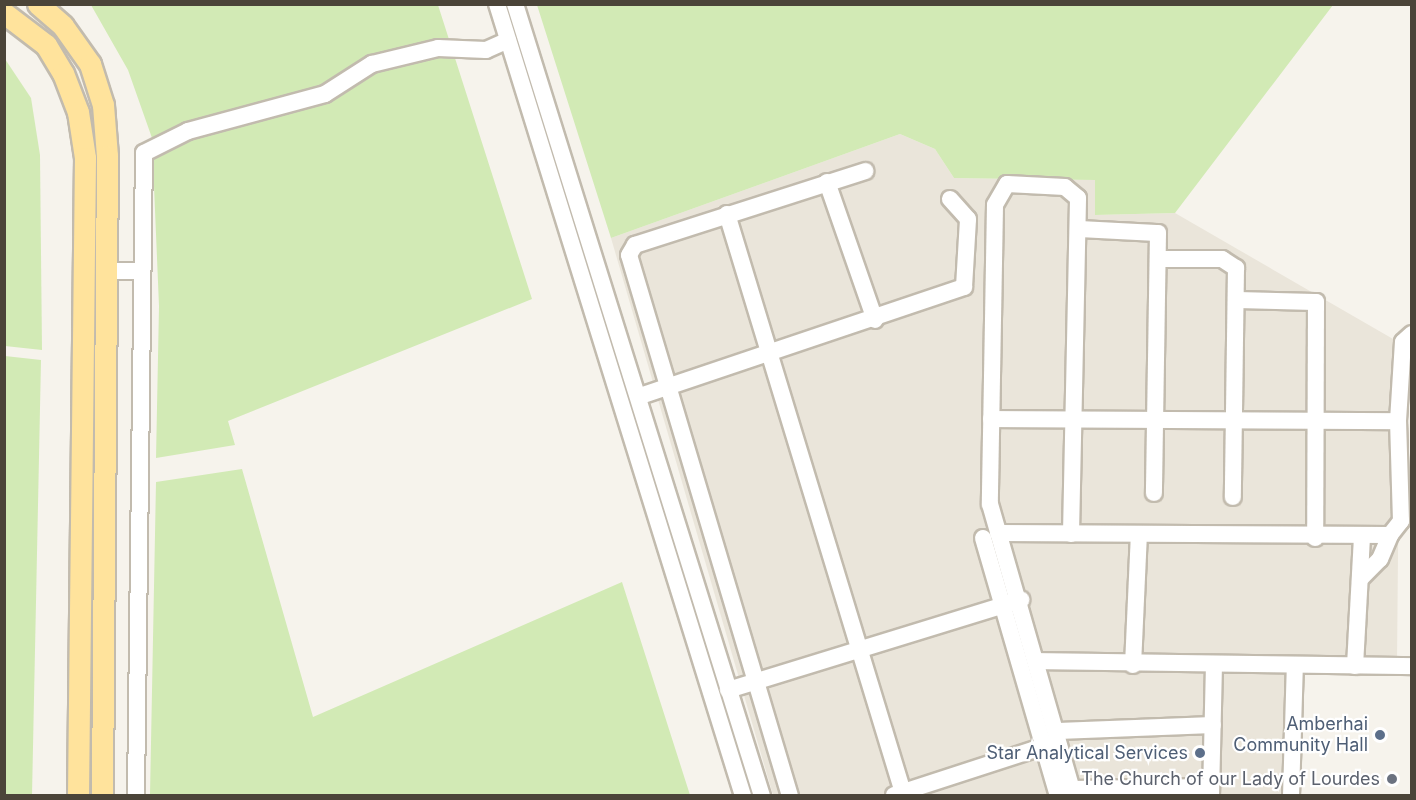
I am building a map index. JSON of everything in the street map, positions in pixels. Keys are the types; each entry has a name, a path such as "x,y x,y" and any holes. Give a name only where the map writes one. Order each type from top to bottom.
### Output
{"main road":[{"path":"38,4 63,26 90,64 103,105 106,271 102,795"},
{"path":"4,13 46,45 63,73 78,112 84,158 78,795"}],"street":[{"path":"497,4 744,795"},
{"path":"515,4 640,396 728,690 762,795"},
{"path":"136,795 142,159 157,143 325,94 372,64 438,48 486,51 508,40"},
{"path":"790,795 664,388 629,255 635,245 865,171"},
{"path":"827,182 875,320"},
{"path":"1068,793 1045,746 1002,606 991,536 996,195 1007,184 1065,187 1078,198 1071,534"},
{"path":"640,396 875,320 964,287 968,219 950,200"},
{"path":"727,214 860,650 900,794 1045,746"},
{"path":"1078,229 1155,231 1158,259 1154,493"},
{"path":"1158,259 1229,260 1238,273 1233,497"},
{"path":"106,271 142,272"},
{"path":"1236,300 1316,303 1315,538"},
{"path":"1360,579 1380,559 1390,536 1401,521 1398,421 1403,342 1412,334"},
{"path":"991,419 1316,423 1398,421"},
{"path":"991,536 1071,534 1315,538 1390,536"},
{"path":"1133,665 1138,535"},
{"path":"991,536 1021,600 1040,661 1058,731 1068,793"},
{"path":"1355,666 1362,538"},
{"path":"728,690 1021,600"},
{"path":"695,637 712,633"},
{"path":"1040,661 1133,665 1412,666"},
{"path":"1068,793 1211,791 1214,665"},
{"path":"1292,795 1295,665"},
{"path":"1058,731 1213,725"}],"shaded area":[{"path":"900,134 935,149 954,178 1095,180 1096,215 1175,213 1400,343 1397,662 1297,661 1297,795 773,795 611,238"}],"green space":[{"path":"91,5 438,5 532,299 228,421 235,445 156,458 159,306 152,138 128,70"},
{"path":"537,5 1333,5 1175,213 1095,215 1095,180 954,178 935,149 900,134 611,238"},
{"path":"5,59 31,98 40,155 42,350 5,346"},
{"path":"5,356 41,360 32,795 5,795"},
{"path":"242,469 313,717 622,582 690,795 150,795 156,482"}],"place":[{"name":"Amberhai Community Hall","path":"1380,735"},
{"name":"Star Analytical Services","path":"1200,753"},
{"name":"The Church of our Lady of Lourdes","path":"1392,779"}]}
